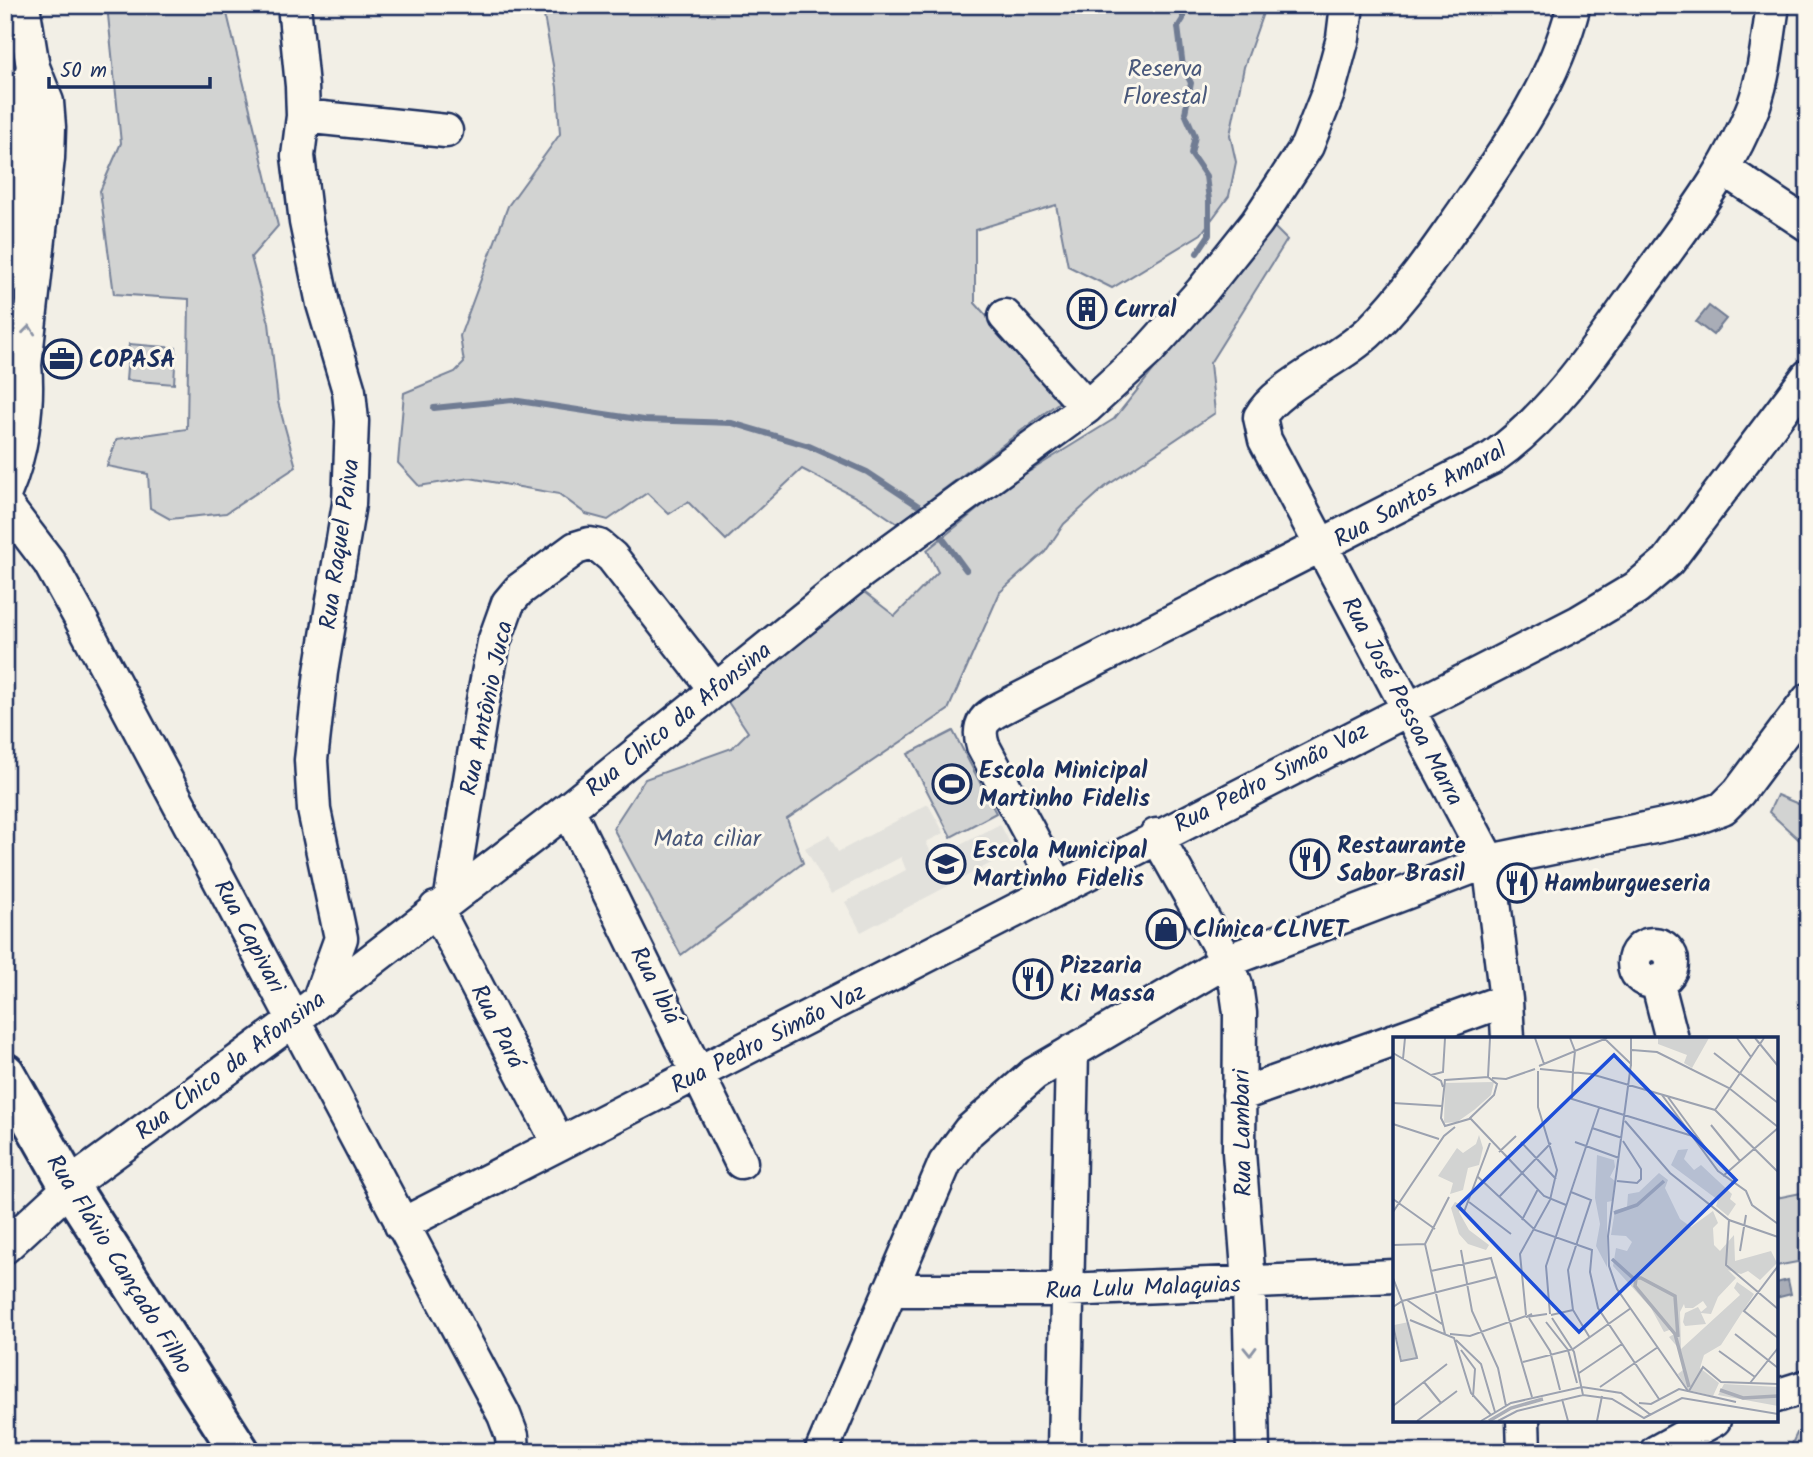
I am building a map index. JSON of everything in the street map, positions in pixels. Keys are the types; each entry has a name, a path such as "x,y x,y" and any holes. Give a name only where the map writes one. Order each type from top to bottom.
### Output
{"main road":[{"name":"Rua Flávio Cançado Filho","path":"5,1073 70,1187 240,1452"}],"street":[{"path":"5,279 25,101 33,67 23,5"},
{"name":"Rua Raquel Paiva","path":"293,5 303,116 298,156 306,222 323,304 349,391 352,421 349,504 321,672 311,760 314,810 341,938 320,998"},
{"name":"Rua Chico da Afonsina","path":"5,1247 70,1187 295,1019 443,902 568,809 714,688 861,572 1087,407 1149,350 1202,291 1257,222 1307,146 1328,93 1343,38 1347,5"},
{"name":"Rua José Pessoa Marra","path":"1508,1037 1489,861 1265,440 1259,417 1271,401 1331,362 1371,330 1401,297 1523,126 1548,83 1574,5"},
{"name":"Rua Santos Amaral","path":"1058,886 983,746 980,728 989,715 1322,547 1492,458 1524,435 1586,362 1725,170 1755,102 1773,5"},
{"path":"5,493 14,473 27,386 25,365 48,158 25,101"},
{"path":"303,116 446,131"},
{"path":"1725,170 1808,225"},
{"path":"1005,316 1087,407"},
{"name":"Rua Pedro Simão Vaz","path":"401,1225 700,1074 1156,835 1579,622 1636,588 1668,561 1704,517 1808,376"},
{"name":"Rua Capivari","path":"5,504 49,562 78,614 504,1415 512,1436 513,1452"},
{"name":"Rua Antônio Juca","path":"443,902 502,617 519,590 556,559 589,544 600,547 612,557 714,688"},
{"path":"821,1452 945,1163 969,1131 1009,1093 1072,1051 1227,961 1489,861 1693,818 1723,808 1755,773 1808,700"},
{"name":"Rua Ibiá","path":"568,809 741,1162"},
{"name":"Rua Lambari","path":"1156,835 1227,961 1236,985 1240,1013 1239,1152 1249,1283 1253,1452"},
{"name":"Rua Pará","path":"443,902 559,1144"},
{"path":"1657,981 1671,1037"},
{"path":"1402,1037 1506,1000"},
{"path":"1239,1095 1393,1040"},
{"path":"1064,1452 1072,1051"},
{"name":"Rua Lulu Malaquias","path":"890,1290 1066,1290 1393,1276"},
{"path":"1778,1395 1808,1385"},
{"path":"1523,1422 1524,1452"},
{"path":"1656,1452 1710,1422"}],"shaded area":[{"path":"1709,306 1726,319 1713,335 1696,322"},
{"name":"Escola Municipal Martinho Fidelis","path":"928,804 944,833 926,842 934,859 1000,824 1014,851 861,932 845,902 906,870 901,857 831,894 805,848 829,835 838,852"},
{"path":"1788,1280 1791,1294 1778,1297 1778,1282"}],"green space":[{"path":"107,5 225,5 278,226 251,257 269,323 278,402 296,467 226,513 170,519 150,508 148,474 107,466 117,439 187,429 189,299 114,294 100,191 121,143"},
{"name":"Reserva Florestal","path":"542,5 1261,5 1263,13 1244,67 1230,135 1236,162 1229,196 1201,234 1112,288 1068,266 1056,205 975,230 975,303 1062,400 898,524 867,503 802,469 726,540 688,502 669,514 647,493 608,520 586,514 559,494 470,478 419,486 398,463 404,393 455,372 464,363 460,336 508,206 560,134 557,87"},
{"name":"Mata ciliar","path":"1271,224 1287,240 1210,363 1215,413 1105,487 1064,524 1045,552 1000,592 948,710 787,819 803,863 681,955 613,828 645,779 732,748 748,732 726,699 860,589 895,616 938,572 927,550 1009,484 1114,419"},
{"path":"129,344 176,348 174,384 126,380"},
{"name":"Escola Minicipal Martinho Fidelis","path":"953,731 996,813 951,837 908,754"},
{"path":"1777,795 1808,808 1808,848 1769,812"},
{"path":"1806,1192 1808,1260 1778,1266 1778,1198"},
{"path":"1808,1424 1808,1452 1788,1452 1798,1431"}],"waterway":[{"path":"1178,5 1183,9 1183,19 1178,27 1183,67 1191,83 1185,113 1195,136 1191,154 1206,176 1209,200 1209,235 1197,253"},
{"path":"434,408 512,400 644,420 732,423 809,446 867,472 920,507"},
{"path":"941,536 966,570"}],"place":[{"name":"Curral","path":"1087,309"},
{"name":"COPASA","path":"62,359"},
{"name":"Escola Minicipal Martinho Fidelis","path":"952,784"},
{"name":"Restaurante Sabor Brasil","path":"1310,859"},
{"name":"Escola Municipal Martinho Fidelis","path":"946,864"},
{"name":"Hamburgueseria","path":"1517,883"},
{"name":"Clínica CLIVET","path":"1166,929"},
{"name":"Pizzaria Ki Massa","path":"1033,979"}]}
